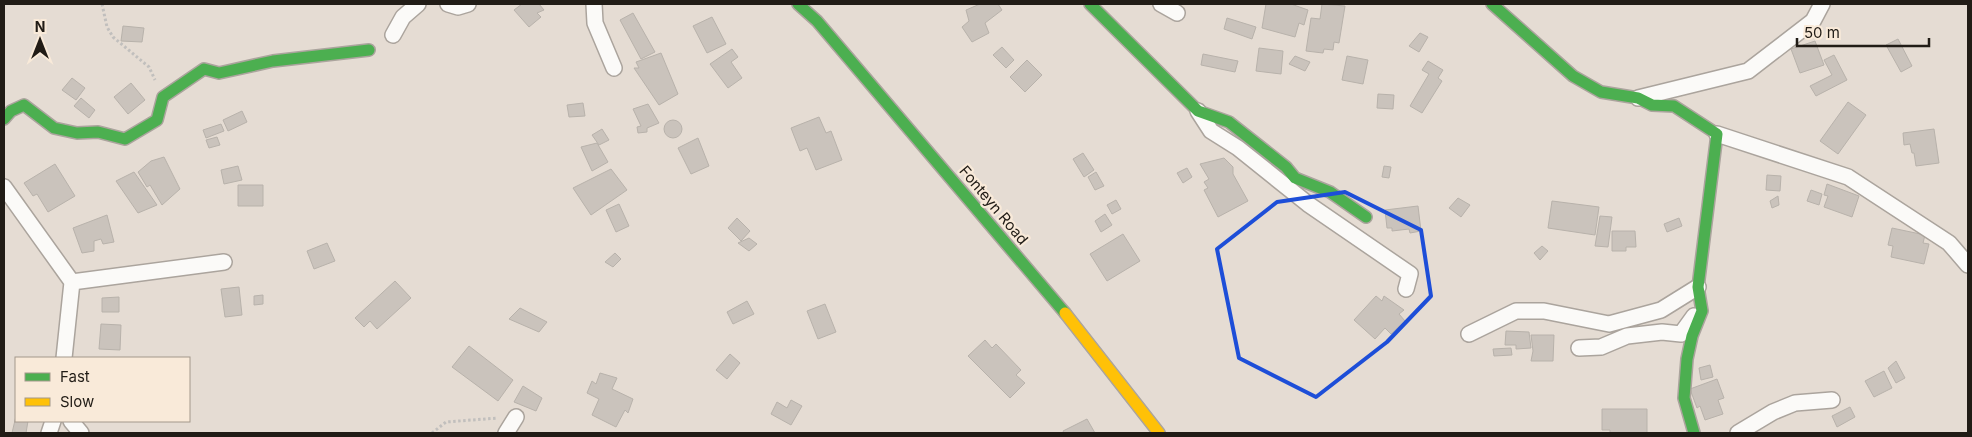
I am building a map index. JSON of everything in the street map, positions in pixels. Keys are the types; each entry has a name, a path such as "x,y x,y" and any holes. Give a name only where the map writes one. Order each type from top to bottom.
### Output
{"street":[{"path":"393,35 403,18 418,4"},
{"path":"448,4 458,7 468,4"},
{"path":"594,4 595,23 614,68"},
{"name":"Fonteyn Road","path":"798,4 817,21 1045,288 1159,433"},
{"path":"1090,4 1198,111 1211,131 1238,148 1308,204 1410,274 1406,289"},
{"path":"1161,4 1177,13"},
{"path":"1492,4 1572,76 1602,92 1638,98 1652,105 1674,106 1716,134 1848,177 1949,244 1968,266"},
{"path":"1638,98 1748,71 1813,21 1822,4"},
{"path":"5,116 11,111 24,106 54,128 77,133 98,132 125,139 156,120 163,97 204,69 219,73 274,61 370,50"},
{"path":"1198,111 1229,122 1286,167 1295,178 1330,192 1366,217"},
{"path":"1579,348 1601,347 1628,336 1662,332 1681,334 1694,316 1716,134"},
{"path":"4,186 72,282 64,357"},
{"path":"72,282 224,262"},
{"path":"1469,334 1516,311 1544,312 1609,324 1661,310 1698,287"},
{"path":"1694,433 1684,398 1687,358 1692,336 1702,312 1698,287"},
{"path":"1738,433 1773,412 1795,403 1832,400"},
{"path":"506,433 516,417"},
{"path":"72,422 81,433"}],"path":[{"path":"102,4 107,27 113,37 149,68 163,97"},
{"path":"432,433 446,422 516,417"}],"highlighted area":[{"path":"1345,192 1421,230 1431,296 1387,342 1316,397 1239,358 1217,249 1277,202"}],"building":[{"path":"522,4 539,4 544,10 537,13 541,17 529,27 514,10"},
{"path":"980,4 998,4 1002,10 985,23 989,33 972,42 962,27 969,21 966,10"},
{"path":"1266,4 1291,4 1308,10 1304,25 1299,23 1295,37 1262,28"},
{"path":"1322,4 1345,6 1339,43 1334,42 1333,50 1324,49 1323,53 1306,51 1311,18 1320,19"},
{"path":"633,13 655,52 641,59 620,20"},
{"path":"712,17 726,44 707,53 693,26"},
{"path":"1227,18 1256,27 1252,39 1224,29"},
{"path":"123,26 144,28 142,42 121,41"},
{"path":"1420,33 1428,37 1419,52 1409,46"},
{"path":"1898,39 1912,66 1901,72 1886,45"},
{"path":"1815,41 1824,65 1800,73 1791,49"},
{"path":"1002,47 1014,60 1006,68 993,55"},
{"path":"1259,48 1283,51 1281,74 1256,71"},
{"path":"732,49 738,57 731,62 742,78 728,88 710,64"},
{"path":"661,53 678,94 659,105 634,68 639,68 636,62"},
{"path":"1203,54 1238,61 1235,72 1201,65"},
{"path":"1834,55 1847,80 1816,96 1810,86 1832,75 1824,60"},
{"path":"1295,56 1310,62 1305,71 1289,64"},
{"path":"1347,56 1368,60 1363,84 1342,80"},
{"path":"1027,60 1042,75 1025,92 1010,77"},
{"path":"1428,61 1443,70 1438,78 1442,81 1422,113 1410,106 1429,74 1422,70"},
{"path":"72,78 85,88 76,100 62,90"},
{"path":"131,83 145,100 128,114 114,97"},
{"path":"1378,94 1394,95 1393,109 1377,108"},
{"path":"81,98 95,110 89,118 74,106"},
{"path":"1848,102 1866,115 1838,154 1820,141"},
{"path":"583,103 585,116 569,117 567,105"},
{"path":"648,104 659,123 647,128 647,132 638,133 637,127 641,126 633,109"},
{"path":"242,111 247,122 228,131 223,120"},
{"path":"819,117 826,133 831,131 842,160 816,170 807,148 800,151 791,128"},
{"path":"673,120 679,123 682,129 679,135 673,138 667,135 664,129 667,123"},
{"path":"221,124 224,131 206,138 203,130"},
{"path":"602,129 609,140 599,145 592,135"},
{"path":"1934,129 1939,163 1916,166 1910,144 1904,145 1903,133"},
{"path":"217,137 220,145 209,148 206,140"},
{"path":"698,138 709,166 691,174 678,148"},
{"path":"597,143 608,162 592,171 581,147"},
{"path":"1083,153 1094,170 1084,177 1073,159"},
{"path":"164,157 180,189 162,205 150,185 147,187 138,172 151,161"},
{"path":"1224,158 1233,167 1233,174 1248,201 1218,217 1204,190 1208,188 1204,182 1209,179 1200,164"},
{"path":"55,164 75,196 48,212 37,194 33,196 24,183"},
{"path":"238,166 242,180 224,184 221,170"},
{"path":"1384,166 1391,167 1389,178 1382,177"},
{"path":"1187,168 1192,177 1183,183 1177,173"},
{"path":"611,169 627,190 591,215 573,188"},
{"path":"134,172 157,205 138,213 116,181"},
{"path":"1096,172 1104,186 1095,190 1088,177"},
{"path":"1767,175 1781,176 1780,191 1766,190"},
{"path":"1827,184 1859,196 1852,217 1824,207 1828,196 1824,195"},
{"path":"238,185 263,185 263,206 238,206"},
{"path":"1811,190 1822,194 1819,205 1807,201"},
{"path":"1778,196 1779,205 1772,208 1770,201"},
{"path":"1458,198 1470,205 1461,217 1449,208"},
{"path":"1116,200 1121,209 1112,214 1107,205"},
{"path":"1552,201 1599,207 1595,235 1548,228"},
{"path":"619,204 629,226 616,232 606,210"},
{"path":"1418,206 1421,231 1410,233 1409,229 1392,231 1392,228 1387,228 1385,210"},
{"path":"1105,214 1112,225 1101,232 1095,221"},
{"path":"107,215 114,242 103,244 101,239 94,241 94,251 82,253 73,228"},
{"path":"1600,216 1612,217 1608,247 1595,246"},
{"path":"737,218 750,231 741,241 728,228"},
{"path":"1679,218 1682,226 1667,232 1664,224"},
{"path":"1892,228 1925,235 1923,243 1929,244 1924,264 1891,257 1893,246 1888,245"},
{"path":"1612,231 1635,231 1636,247 1626,247 1626,251 1612,251"},
{"path":"1123,234 1140,261 1107,281 1090,254"},
{"path":"749,238 757,244 749,251 738,243"},
{"path":"327,243 335,261 314,269 307,251"},
{"path":"1542,246 1548,251 1540,260 1534,253"},
{"path":"615,253 621,259 613,267 605,262"},
{"path":"395,281 411,298 377,329 370,321 364,327 355,318"},
{"path":"239,287 242,315 225,317 221,289"},
{"path":"263,295 263,304 254,305 254,296"},
{"path":"1376,296 1382,301 1384,296 1404,310 1399,314 1405,321 1391,334 1385,328 1375,339 1354,320"},
{"path":"119,297 119,312 102,312 102,298"},
{"path":"747,301 754,314 733,324 727,312"},
{"path":"825,304 836,332 818,339 807,311"},
{"path":"520,308 547,322 539,332 509,319"},
{"path":"101,324 121,325 120,350 99,349"},
{"path":"1506,331 1529,332 1531,348 1516,349 1516,345 1505,345"},
{"path":"1531,335 1554,335 1553,361 1531,361 1533,351"},
{"path":"985,340 992,348 996,344 1021,370 1016,375 1025,383 1010,398 968,356"},
{"path":"469,346 513,380 498,401 452,367"},
{"path":"1511,348 1512,355 1494,356 1493,349"},
{"path":"730,354 740,363 727,379 716,370"},
{"path":"1896,361 1905,378 1896,383 1888,368"},
{"path":"1710,365 1713,377 1701,380 1699,368"},
{"path":"1884,371 1892,388 1874,397 1865,381"},
{"path":"600,373 617,378 612,389 633,399 628,413 625,410 616,427 592,415 599,399 587,393 592,381 596,384"},
{"path":"1717,379 1724,398 1718,400 1723,414 1705,420 1700,406 1697,408 1690,389"},
{"path":"523,386 542,398 536,411 514,402"},
{"path":"791,400 802,406 791,425 771,414 777,402 787,408"},
{"path":"1850,407 1855,417 1837,427 1832,416"},
{"path":"1602,409 1647,409 1647,433 1610,433 1610,430 1602,430"},
{"path":"1087,419 1095,433 1064,433 1063,431"},
{"path":"15,420 15,422 28,422 26,433 12,433"}],"traffic: fast":[{"path":"798,4 817,21 1065,313"},
{"path":"1090,4 1198,111 1229,122 1286,167 1295,178 1330,192 1366,217"},
{"path":"1492,4 1573,76 1601,92 1638,98 1652,105 1674,106 1717,134 1698,287 1702,311 1692,336 1687,359 1684,398 1694,433"},
{"path":"4,119 11,111 24,105 54,128 77,133 98,132 125,139 157,120 163,97 204,69 219,73 273,61 369,50"}],"traffic: slow":[{"path":"1065,313 1159,433"}]}
